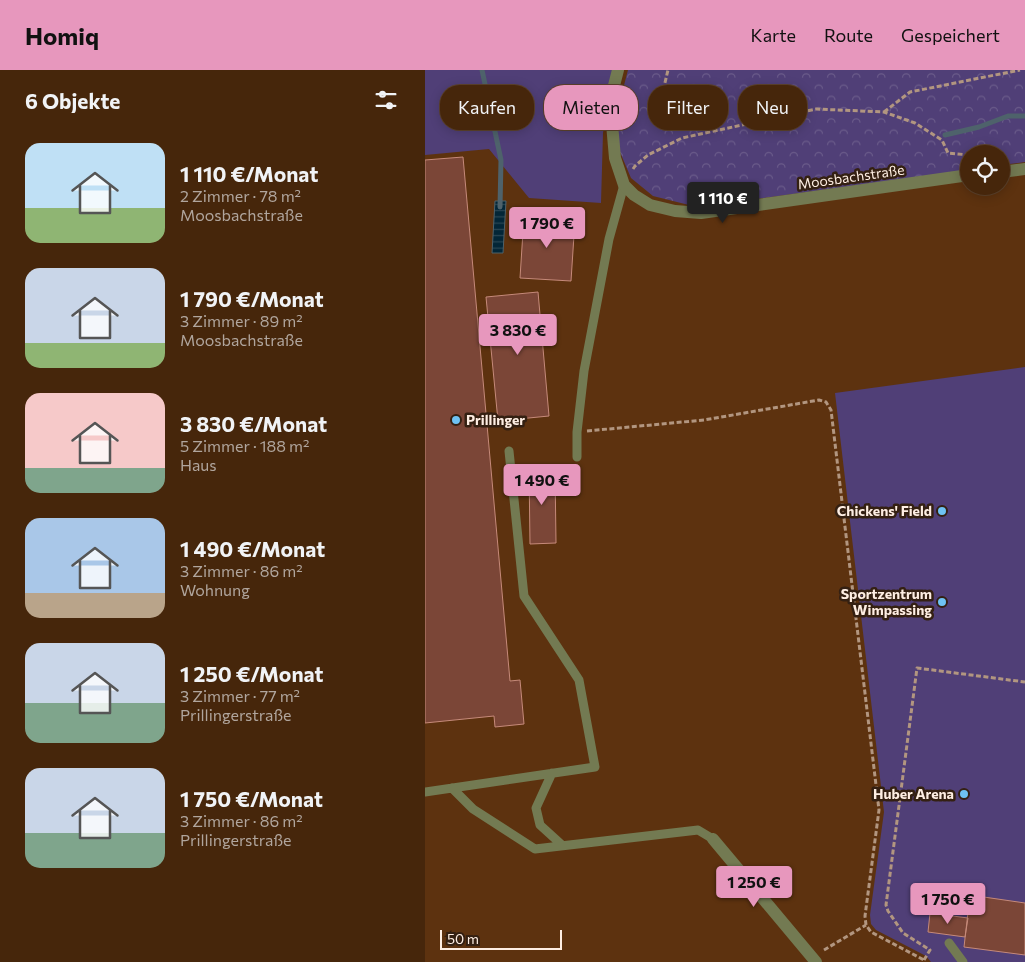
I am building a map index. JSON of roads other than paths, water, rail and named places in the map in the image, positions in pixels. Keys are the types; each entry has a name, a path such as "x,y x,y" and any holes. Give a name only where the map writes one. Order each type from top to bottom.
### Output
{"street":[{"path":"618,70 610,101 615,158 624,185"},
{"path":"1010,171 1025,169"},
{"name":"Moosbachstraße","path":"624,185 634,195 651,205 675,211 701,213 960,176"},
{"path":"713,839 815,960"}],"lane":[{"path":"577,457 577,432 584,371 609,239 624,185"},
{"path":"425,792 595,767 579,680 524,596 509,451"},
{"path":"552,773 536,808 540,825 562,846"},
{"path":"452,788 473,809 535,848 698,830 713,839"},
{"path":"949,943 963,962"}],"water":[{"path":"495,201 506,201 503,253 492,253"}],"waterway":[{"path":"482,70 501,160 500,207"},
{"path":"945,135 979,127 1008,116 1025,116"}],"place":[{"name":"Prillinger","path":"456,420"},
{"name":"Chickens' Field","path":"942,511"},
{"name":"Sportzentrum Wimpassing","path":"942,602"},
{"name":"Huber Arena","path":"964,794"}]}
